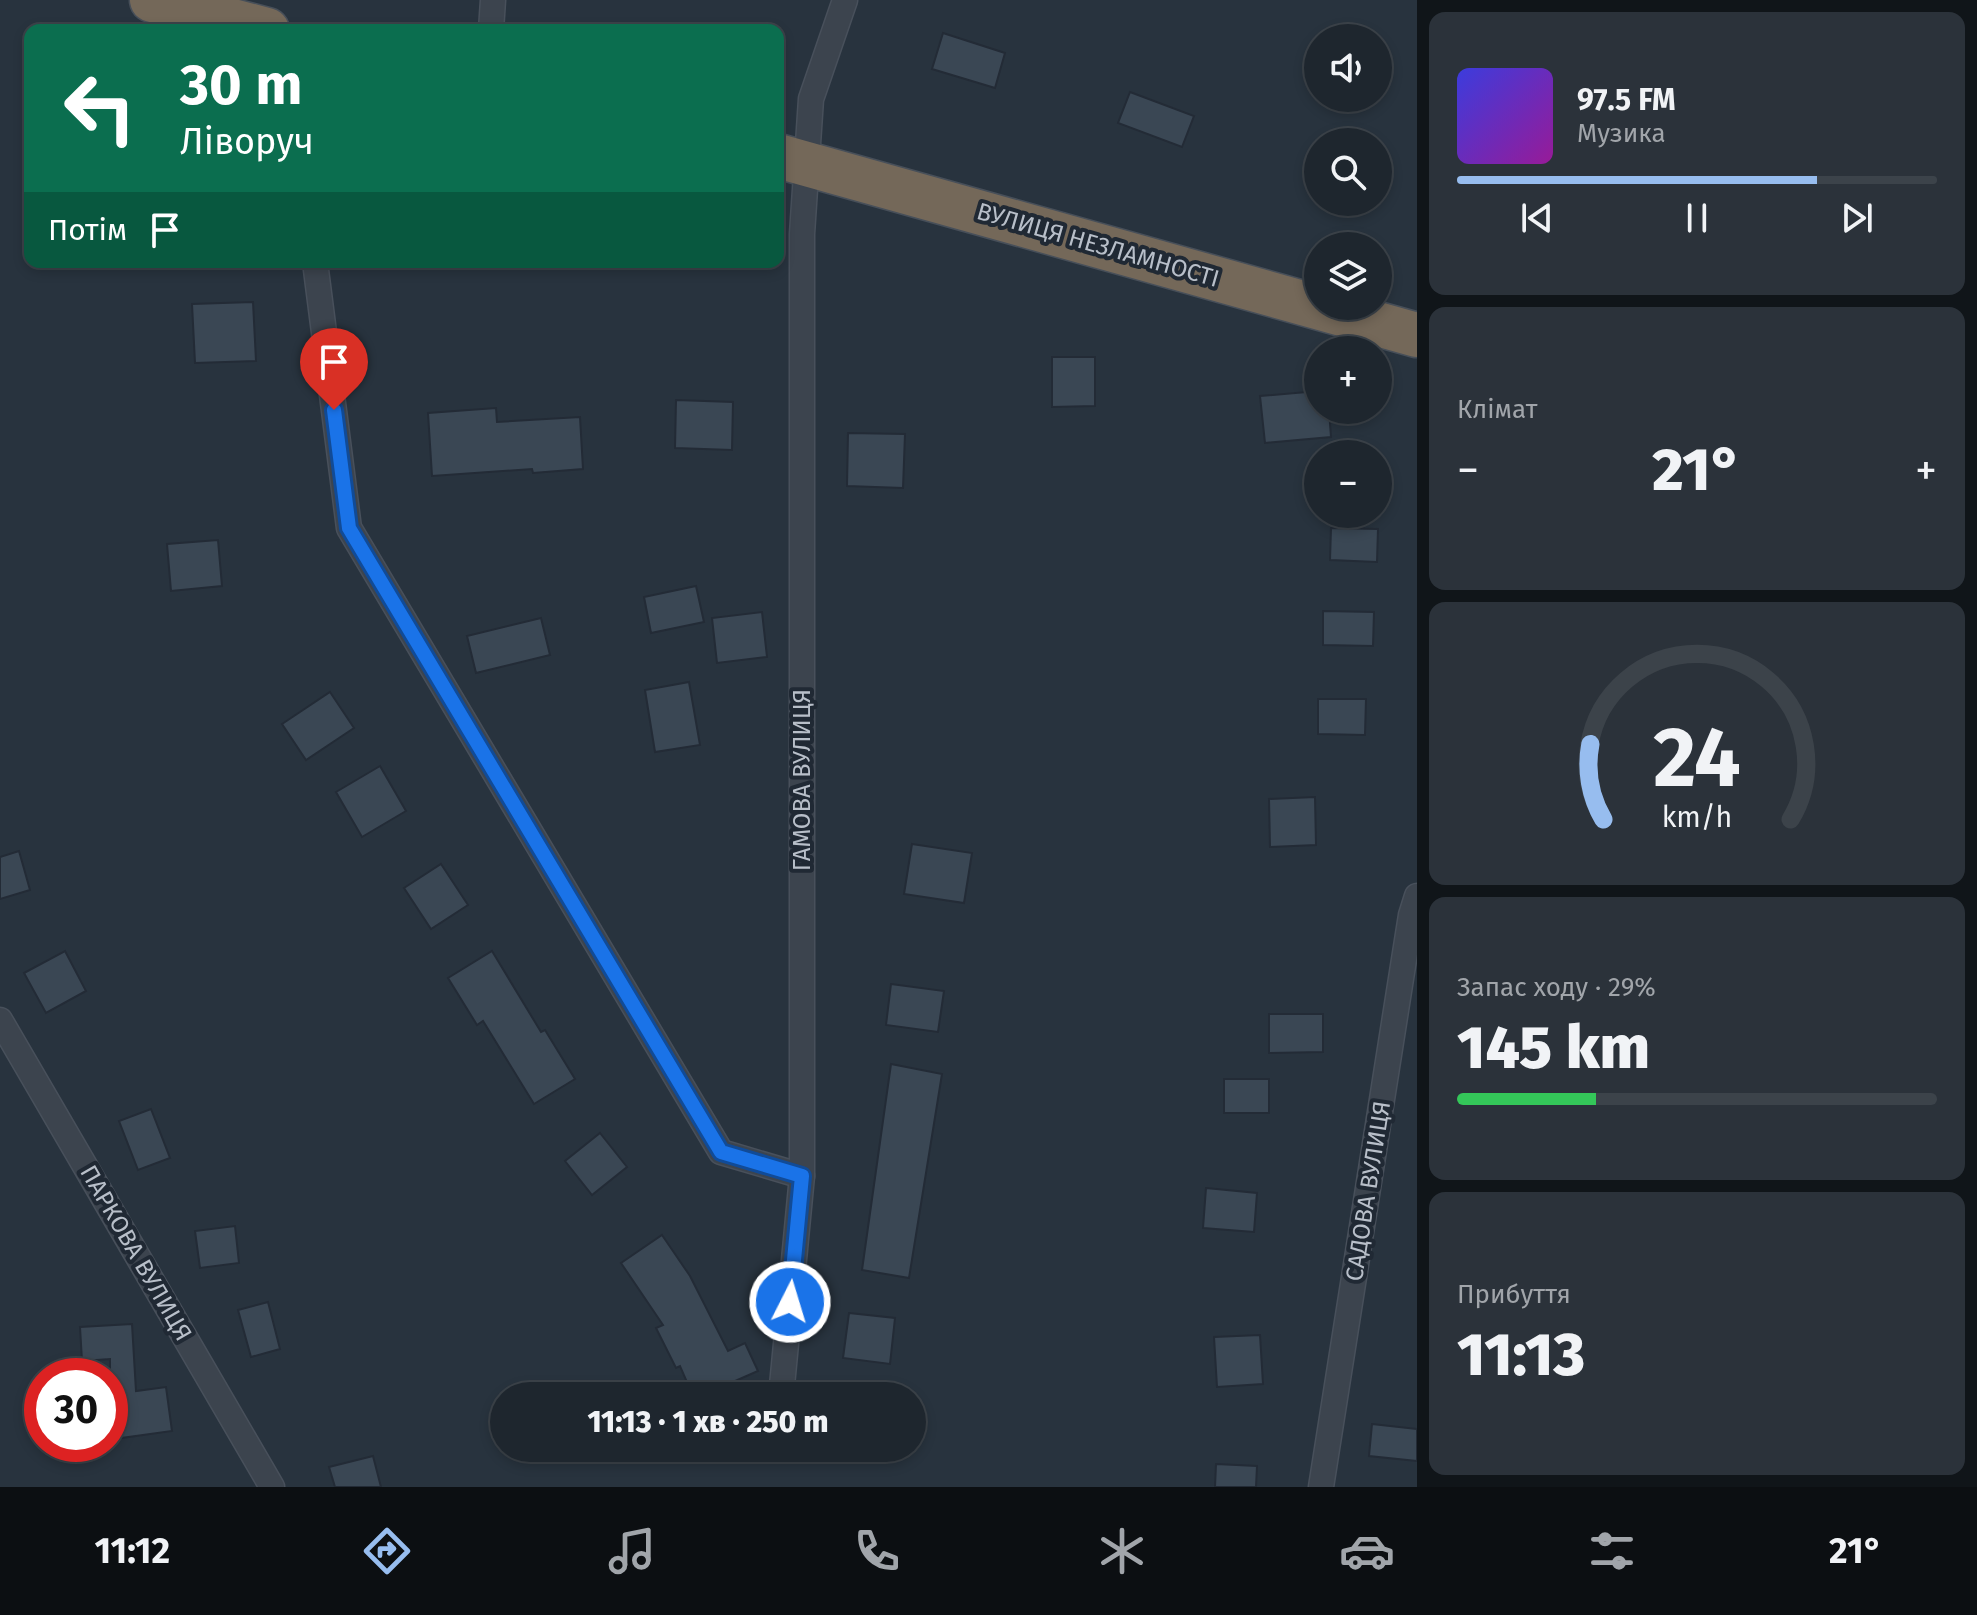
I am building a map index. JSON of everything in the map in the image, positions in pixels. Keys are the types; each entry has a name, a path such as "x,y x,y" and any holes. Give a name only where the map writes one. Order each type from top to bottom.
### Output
{"highway":[{"path":"152,0 244,24"},
{"name":"ВУЛИЦЯ НЕЗЛАМНОСТІ","path":"792,160 1417,335"}],"street":[{"path":"491,24 493,0"},
{"name":"ГАМОВА ВУЛИЦЯ","path":"782,1382 802,1176 802,234 792,160 845,0"},
{"path":"316,268 349,528 721,1152 802,1176"},
{"name":"САДОВА ВУЛИЦЯ","path":"1321,1487 1411,915 1417,896"},
{"name":"ПАРКОВА ВУЛИЦЯ","path":"0,1020 272,1487"}],"building":[{"path":"943,33 1005,53 995,88 932,69"},
{"path":"1130,92 1194,116 1182,147 1118,123"},
{"path":"253,302 256,361 195,363 192,304"},
{"path":"1052,357 1095,357 1095,406 1052,407"},
{"path":"1304,392 1304,424 1330,424 1331,437 1265,443 1260,396"},
{"path":"676,400 733,402 732,450 675,448"},
{"path":"496,408 497,422 580,417 583,469 432,476 428,413"},
{"path":"848,433 905,434 903,488 847,486"},
{"path":"1331,528 1378,529 1377,562 1330,560"},
{"path":"218,540 222,586 171,591 167,544"},
{"path":"696,586 704,622 651,633 644,597"},
{"path":"1323,611 1374,612 1373,646 1323,645"},
{"path":"762,612 767,657 717,663 712,618"},
{"path":"541,618 550,655 476,673 467,636"},
{"path":"689,682 700,745 655,752 645,690"},
{"path":"330,692 354,728 306,760 282,724"},
{"path":"1318,699 1366,699 1365,735 1318,734"},
{"path":"380,766 406,811 362,837 336,792"},
{"path":"1315,797 1316,845 1270,847 1269,799"},
{"path":"912,844 972,853 964,903 904,894"},
{"path":"19,851 30,890 0,899 0,857"},
{"path":"441,864 468,905 431,929 404,888"},
{"path":"65,951 86,991 46,1013 24,973"},
{"path":"492,951 541,1032 545,1030 575,1079 534,1104 483,1021 477,1025 448,978"},
{"path":"891,984 944,991 938,1032 886,1025"},
{"path":"1269,1014 1323,1014 1323,1052 1269,1053"},
{"path":"891,1064 942,1074 909,1278 862,1270"},
{"path":"1224,1079 1269,1079 1269,1113 1224,1113"},
{"path":"151,1109 170,1158 138,1170 119,1121"},
{"path":"600,1133 627,1167 592,1195 565,1161"},
{"path":"1206,1188 1257,1193 1254,1232 1203,1228"},
{"path":"235,1226 239,1263 200,1268 195,1231"},
{"path":"662,1235 690,1276 728,1351 745,1343 758,1371 733,1382 687,1382 680,1366 676,1368 656,1328 663,1325 621,1263"},
{"path":"268,1302 280,1349 251,1357 238,1310"},
{"path":"849,1313 895,1318 890,1364 843,1358"},
{"path":"132,1324 136,1391 166,1387 172,1431 128,1437 128,1358 82,1358 80,1327"},
{"path":"1260,1335 1263,1384 1217,1387 1214,1337"},
{"path":"1372,1424 1417,1429 1417,1461 1369,1456"},
{"path":"373,1456 381,1487 335,1487 329,1467"},
{"path":"1216,1464 1257,1466 1256,1487 1215,1487"}],"route":[{"path":"334,410 349,528 721,1152 802,1176 790,1302"}]}
